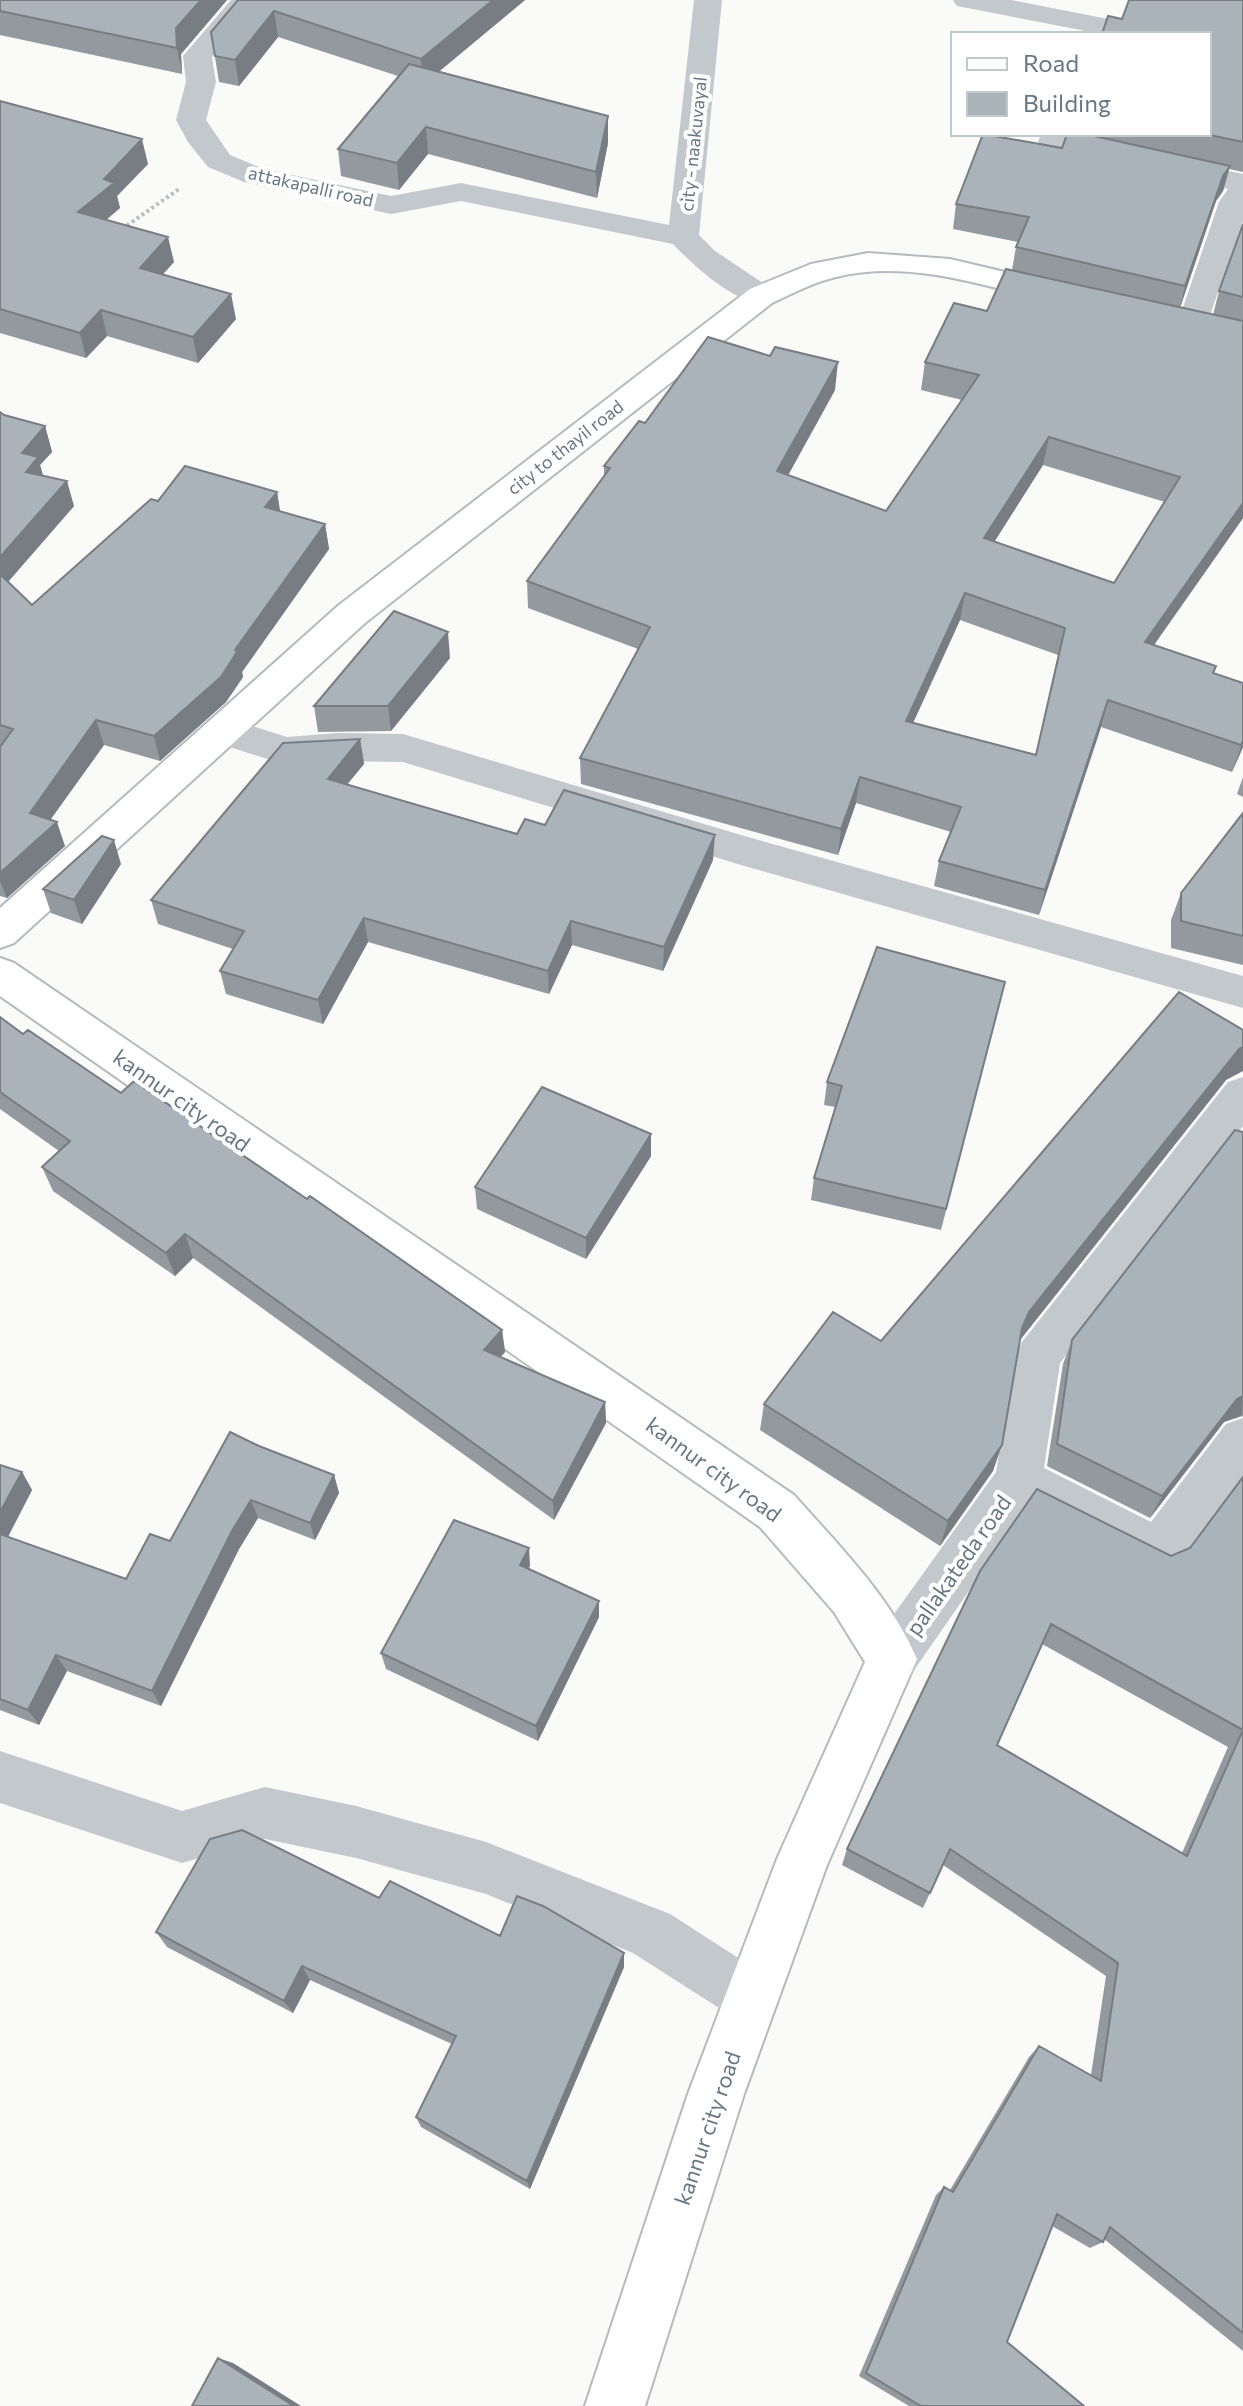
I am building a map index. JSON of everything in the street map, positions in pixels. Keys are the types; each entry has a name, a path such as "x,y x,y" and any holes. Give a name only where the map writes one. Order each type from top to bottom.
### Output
{"main road":[{"name":"city to thayil road","path":"0,932 352,614 761,296 799,278 845,265 908,262 1093,303"},
{"name":"kannur city road","path":"0,974 777,1511 851,1595 892,1659 803,1859 716,2094 615,2406"}],"street":[{"name":"attakapalli road","path":"246,0 197,56 201,82 191,120 203,142 219,161 255,176 391,205 461,192 683,237"},
{"name":"city - naakuvayal","path":"708,0 683,237 704,258 761,296"},
{"path":"967,0 1103,26 1100,32"},
{"path":"1055,136 1053,142 1243,183"},
{"path":"1192,328 1234,202 1243,189"},
{"path":"224,731 286,751 338,747 403,748 741,850 1243,992"},
{"path":"1019,1479 1038,1356 1243,1094"},
{"name":"pallakateda road","path":"892,1659 1019,1479 1158,1551 1243,1439"},
{"path":"0,1777 182,1837 265,1813 356,1832 486,1868 651,1933 752,1998"}],"path":[{"path":"118,232 219,161"}],"building":[{"path":"0,0 201,0 176,28 177,48 0,11"},
{"path":"238,0 493,0 421,59 274,11 235,60 215,56 211,32"},
{"path":"1129,0 1243,0 1243,142 1211,135 1211,32 1103,32 1108,16 1122,19"},
{"path":"409,64 608,116 596,172 426,127 397,163 338,149"},
{"path":"0,101 142,139 104,179 114,183 78,212 168,237 140,268 231,294 193,337 101,310 80,333 0,309"},
{"path":"982,136 1062,148 1066,136 1094,136 1230,166 1223,176 1185,286 1016,247 1029,217 956,204"},
{"path":"1243,224 1243,297 1219,291"},
{"path":"1006,269 1243,321 1243,503 1145,642 1216,666 1213,673 1243,683 1241,745 1108,700 1045,890 939,861 961,807 860,777 841,829 580,758 650,627 527,581 610,468 604,466 639,421 645,423 708,337 770,356 775,347 838,362 777,471 886,511 979,375 925,362 954,303 987,311","holes":["1049,437 1180,477 1114,583 984,538","965,593 1065,628 1036,755 906,721"]},
{"path":"0,412 45,426 22,453 38,457 26,472 67,481 0,557"},
{"path":"185,466 277,492 265,507 325,524 235,650 237,652 221,677 154,736 96,720 30,813 57,822 0,873 0,747 13,729 0,725 0,574 32,605 151,499 158,501"},
{"path":"394,611 448,632 388,706 314,706"},
{"path":"360,739 328,779 517,834 525,819 545,825 564,790 715,835 664,947 571,921 548,971 364,918 318,1000 220,971 244,931 151,900 283,743"},
{"path":"1243,813 1243,936 1181,921 1181,893"},
{"path":"102,836 114,840 74,900 43,889"},
{"path":"877,947 1005,982 946,1209 814,1178 842,1086 827,1082"},
{"path":"1179,992 1243,1030 1243,1047 1029,1312 1022,1328 1002,1445 948,1521 764,1404 833,1312 881,1341"},
{"path":"0,1017 23,1034 28,1030 121,1093 134,1081 307,1199 310,1196 502,1330 484,1350 605,1402 553,1501 185,1234 166,1253 42,1167 70,1141 0,1092"},
{"path":"542,1087 651,1134 586,1238 475,1187"},
{"path":"1235,1130 1243,1132 1243,1396 1237,1399 1162,1496 1057,1444 1072,1340"},
{"path":"230,1432 334,1475 310,1523 251,1500 232,1531 152,1691 56,1655 28,1710 0,1699 0,1534 126,1579 150,1534 170,1541"},
{"path":"0,1465 22,1472 0,1512"},
{"path":"1243,1477 1243,1730 1243,2333 1110,2227 1103,2242 1057,2214 1007,2342 1084,2406 921,2406 866,2373 944,2187 953,2192 1039,2046 1101,2081 1118,1963 950,1849 930,1893 847,1849 980,1571 1037,1489 1171,1556 1190,1548","holes":["1051,1624 1243,1730 1187,1856 997,1745"]},
{"path":"454,1520 529,1548 520,1565 599,1601 536,1726 381,1653"},
{"path":"242,1830 379,1898 390,1881 500,1936 517,1896 543,1906 624,1953 527,2181 416,2117 456,2036 302,1966 284,2001 156,1932 210,1839"},
{"path":"218,2358 294,2406 192,2406"}]}
